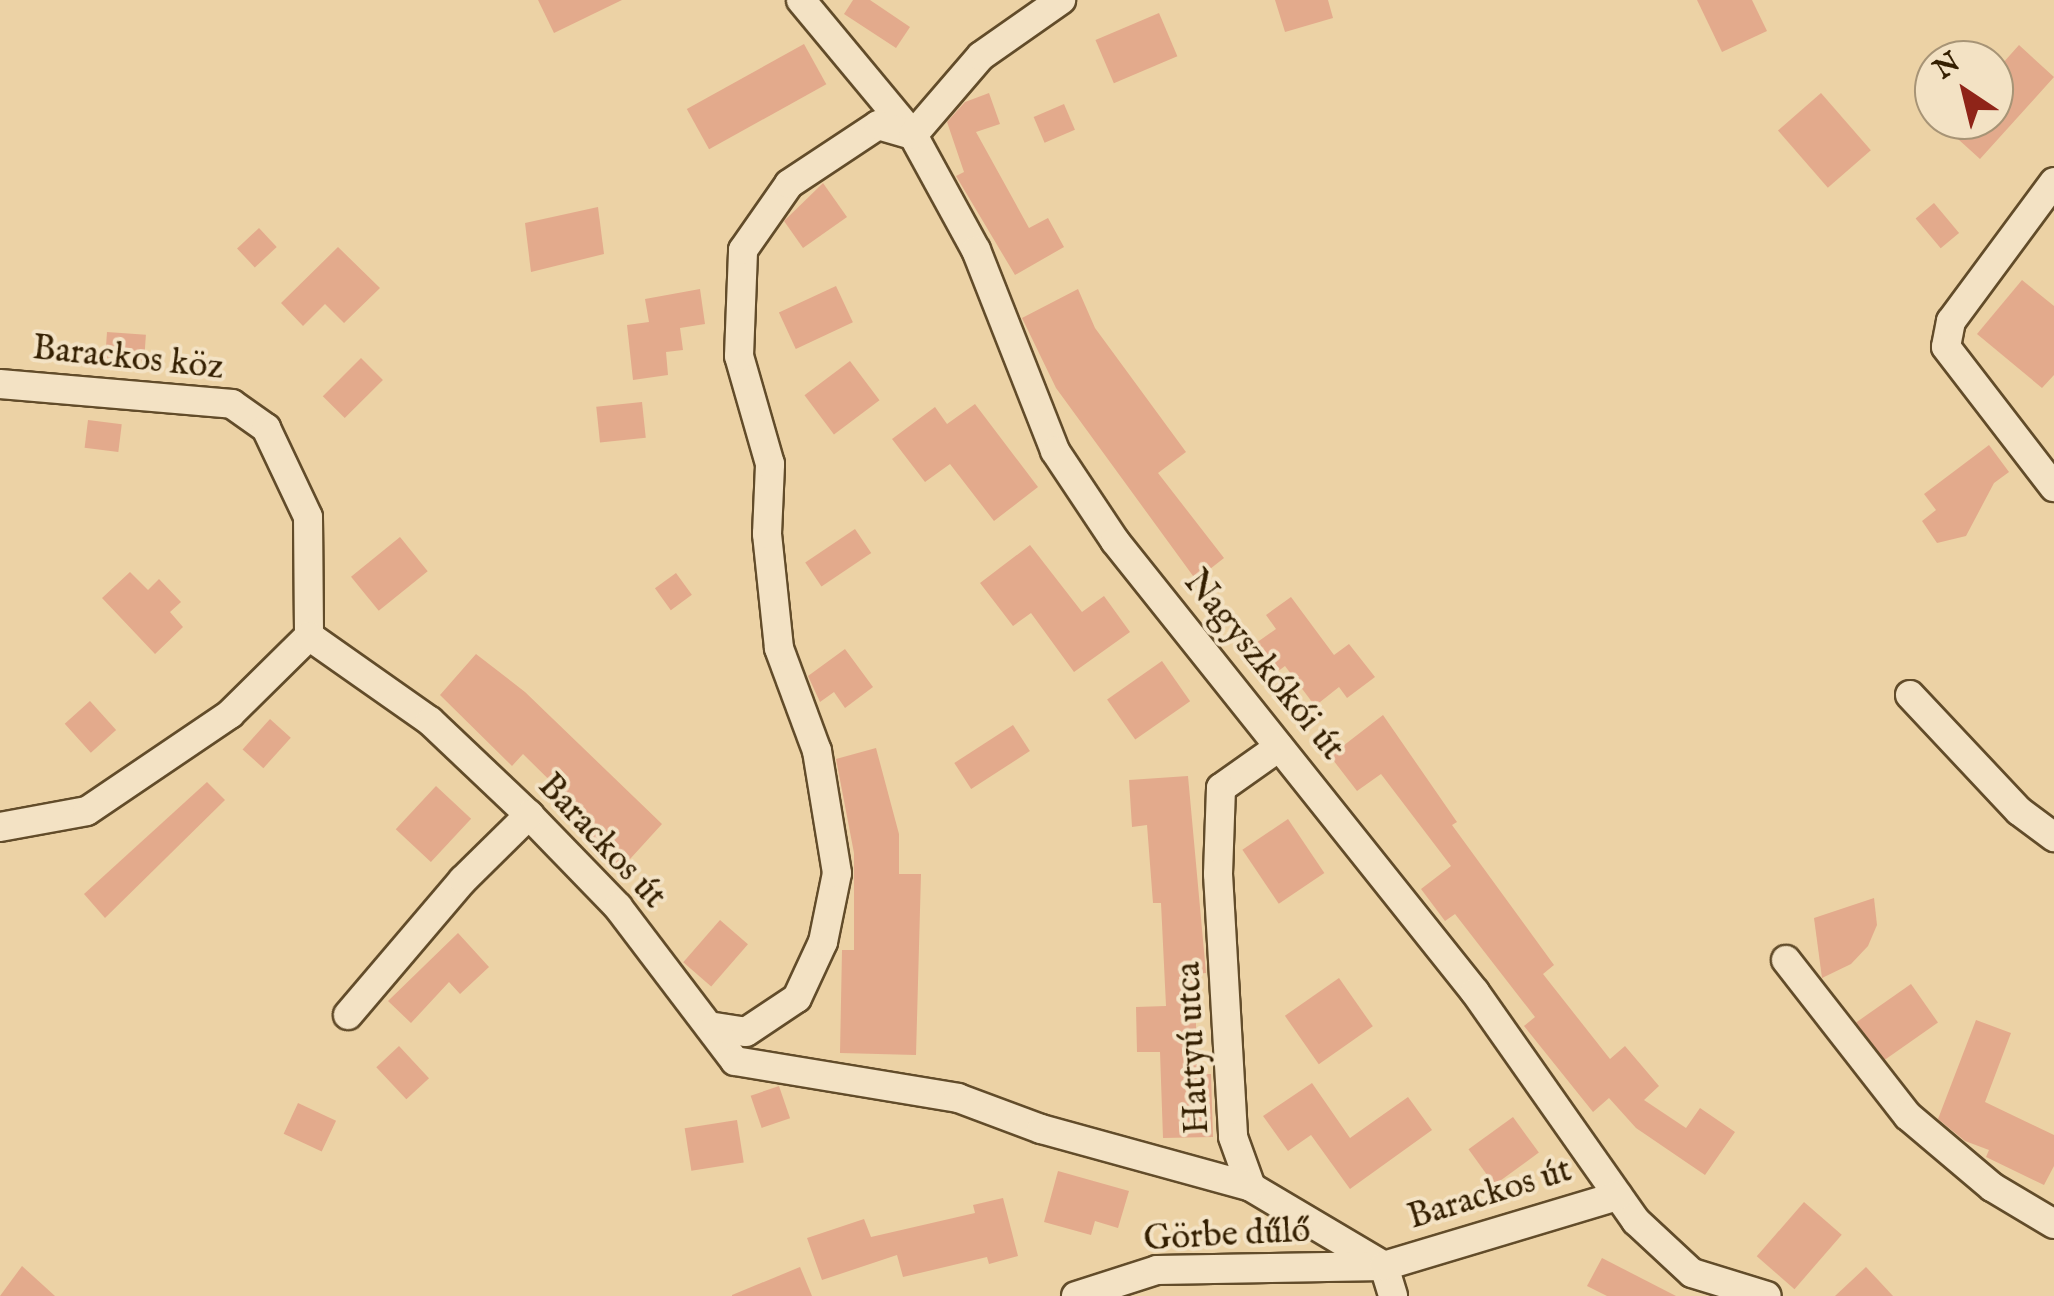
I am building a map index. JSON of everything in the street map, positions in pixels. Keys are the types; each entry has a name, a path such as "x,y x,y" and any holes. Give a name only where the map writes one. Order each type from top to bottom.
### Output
{"street":[{"name":"Nagyszkókói út","path":"801,0 912,134 976,250 1055,450 1115,542 1475,992 1618,1196 1692,1273 1767,1296"},
{"path":"715,1027 746,1032 796,998 823,942 837,873 817,751 779,648 767,534 770,464 739,356 744,250 789,184 878,125 912,134 981,56 1061,0"},
{"path":"2054,182 1951,321 1946,347 2054,487"},
{"name":"Barackos köz","path":"0,384 232,404 266,428 308,518 309,636"},
{"path":"0,827 86,812 230,714 309,636"},
{"name":"Barackos út","path":"309,636 430,721 529,815 618,906 683,1000 715,1027 736,1061 958,1098 1041,1128 1251,1187"},
{"path":"1910,695 2019,811 2054,837"},
{"name":"Hattyú utca","path":"1251,1187 1234,1136 1218,874 1222,788 1280,747"},
{"path":"348,1014 462,880 529,815"},
{"path":"1786,960 1908,1116 1992,1187 2054,1224"},
{"path":"1251,1187 1384,1266 1393,1296"},
{"name":"Barackos út","path":"1384,1266 1618,1196"},
{"name":"Görbe dűlő","path":"1076,1296 1156,1270 1384,1266"}],"building":[{"path":"538,0 622,0 554,33"},
{"path":"853,0 870,0 910,27 896,48 844,14"},
{"path":"1275,0 1328,0 1333,18 1285,32"},
{"path":"1697,0 1752,0 1767,31 1722,52"},
{"path":"1159,13 1177,56 1114,83 1095,40"},
{"path":"804,44 826,84 709,149 687,109"},
{"path":"2019,45 2054,77 2014,121 2014,51"},
{"path":"989,93 1000,124 976,132 1029,228 1048,218 1064,247 1015,275 956,176 964,172 947,122 965,102"},
{"path":"1821,93 1871,150 1828,188 1778,130"},
{"path":"1064,104 1075,130 1045,143 1034,117"},
{"path":"1959,140 1997,140 1980,159"},
{"path":"823,183 847,217 803,248 784,221"},
{"path":"1934,203 1959,233 1941,248 1916,218"},
{"path":"598,207 604,254 531,272 525,223"},
{"path":"259,228 277,247 255,267 237,248"},
{"path":"338,247 380,288 344,323 325,304 303,326 281,303"},
{"path":"2022,280 2054,306 2054,375 2042,388 1977,334"},
{"path":"836,286 853,322 796,349 779,313"},
{"path":"700,289 705,324 680,328 683,350 666,352 668,375 633,380 627,325 649,322 645,299"},
{"path":"1078,289 1095,328 1186,452 1158,473 1224,558 1196,580 1056,388 1022,318"},
{"path":"107,332 146,335 144,361 105,358"},
{"path":"361,358 383,380 345,418 323,396"},
{"path":"850,361 879,400 834,434 804,395"},
{"path":"642,402 646,438 600,443 596,407"},
{"path":"975,404 1038,487 994,521 950,464 925,482 892,439 935,407 947,424"},
{"path":"88,420 122,424 118,452 85,448"},
{"path":"1989,445 2009,472 1994,483 1966,536 1937,543 1922,521 1936,510 1924,494"},
{"path":"855,529 871,553 821,587 805,563"},
{"path":"400,537 428,571 379,611 351,577"},
{"path":"1030,545 1082,612 1104,596 1130,632 1074,672 1031,613 1013,626 980,583"},
{"path":"130,572 148,590 159,579 181,602 170,612 183,627 155,654 102,598"},
{"path":"676,573 692,595 671,610 655,588"},
{"path":"1291,597 1334,655 1349,644 1375,677 1347,698 1339,687 1315,706 1285,666 1277,672 1256,643 1276,629 1266,615"},
{"path":"845,649 873,687 845,708 834,692 820,702 808,676"},
{"path":"476,654 525,692 662,824 620,870 588,841 599,829 523,754 512,766 440,695"},
{"path":"1162,661 1190,701 1135,740 1107,699"},
{"path":"90,701 116,730 91,753 65,724"},
{"path":"1383,715 1457,822 1452,825 1554,965 1543,974 1610,1059 1625,1046 1659,1086 1644,1100 1686,1128 1700,1108 1735,1132 1705,1175 1636,1128 1609,1098 1593,1112 1524,1026 1535,1017 1455,914 1445,921 1421,889 1451,866 1381,774 1357,791 1330,756"},
{"path":"270,719 291,738 263,768 243,749"},
{"path":"1013,725 1030,751 971,789 954,763"},
{"path":"876,748 899,834 899,874 921,874 916,1055 840,1053 842,950 854,950 854,853 836,759"},
{"path":"1188,776 1206,973 1195,974 1197,1074 1211,1074 1213,1137 1163,1138 1160,1052 1137,1052 1136,1007 1166,1006 1161,903 1153,903 1147,825 1132,827 1129,780"},
{"path":"207,782 225,800 105,918 84,894"},
{"path":"436,786 471,819 431,862 396,829"},
{"path":"1288,819 1324,873 1279,904 1242,850"},
{"path":"1874,898 1877,925 1868,946 1851,964 1822,978 1814,918"},
{"path":"720,920 748,944 711,987 683,962"},
{"path":"458,933 489,967 460,994 449,982 411,1023 388,1001"},
{"path":"1339,978 1373,1026 1319,1064 1285,1016"},
{"path":"1911,984 1938,1023 1883,1061 1856,1022"},
{"path":"1976,1020 2011,1033 1985,1102 2054,1135 2054,1166 2044,1185 1986,1157 1989,1150 1965,1141 1938,1119"},
{"path":"399,1046 429,1078 406,1099 376,1067"},
{"path":"1312,1083 1350,1138 1408,1097 1432,1130 1350,1189 1311,1135 1288,1151 1263,1116"},
{"path":"779,1086 790,1118 762,1128 751,1096"},
{"path":"298,1103 336,1121 322,1152 284,1134"},
{"path":"1513,1117 1539,1153 1494,1185 1469,1149"},
{"path":"737,1120 744,1162 691,1171 685,1128"},
{"path":"1058,1171 1129,1191 1118,1228 1095,1221 1091,1235 1044,1222"},
{"path":"1003,1198 1018,1256 989,1264 987,1257 903,1277 897,1255 822,1280 807,1238 864,1219 871,1237 975,1213 973,1205"},
{"path":"1804,1202 1842,1235 1794,1289 1757,1256"},
{"path":"1602,1258 1676,1296 1607,1296 1587,1286"},
{"path":"22,1266 55,1296 0,1296"},
{"path":"800,1267 812,1296 732,1296 732,1295"},
{"path":"1866,1267 1893,1296 1835,1296"}]}
